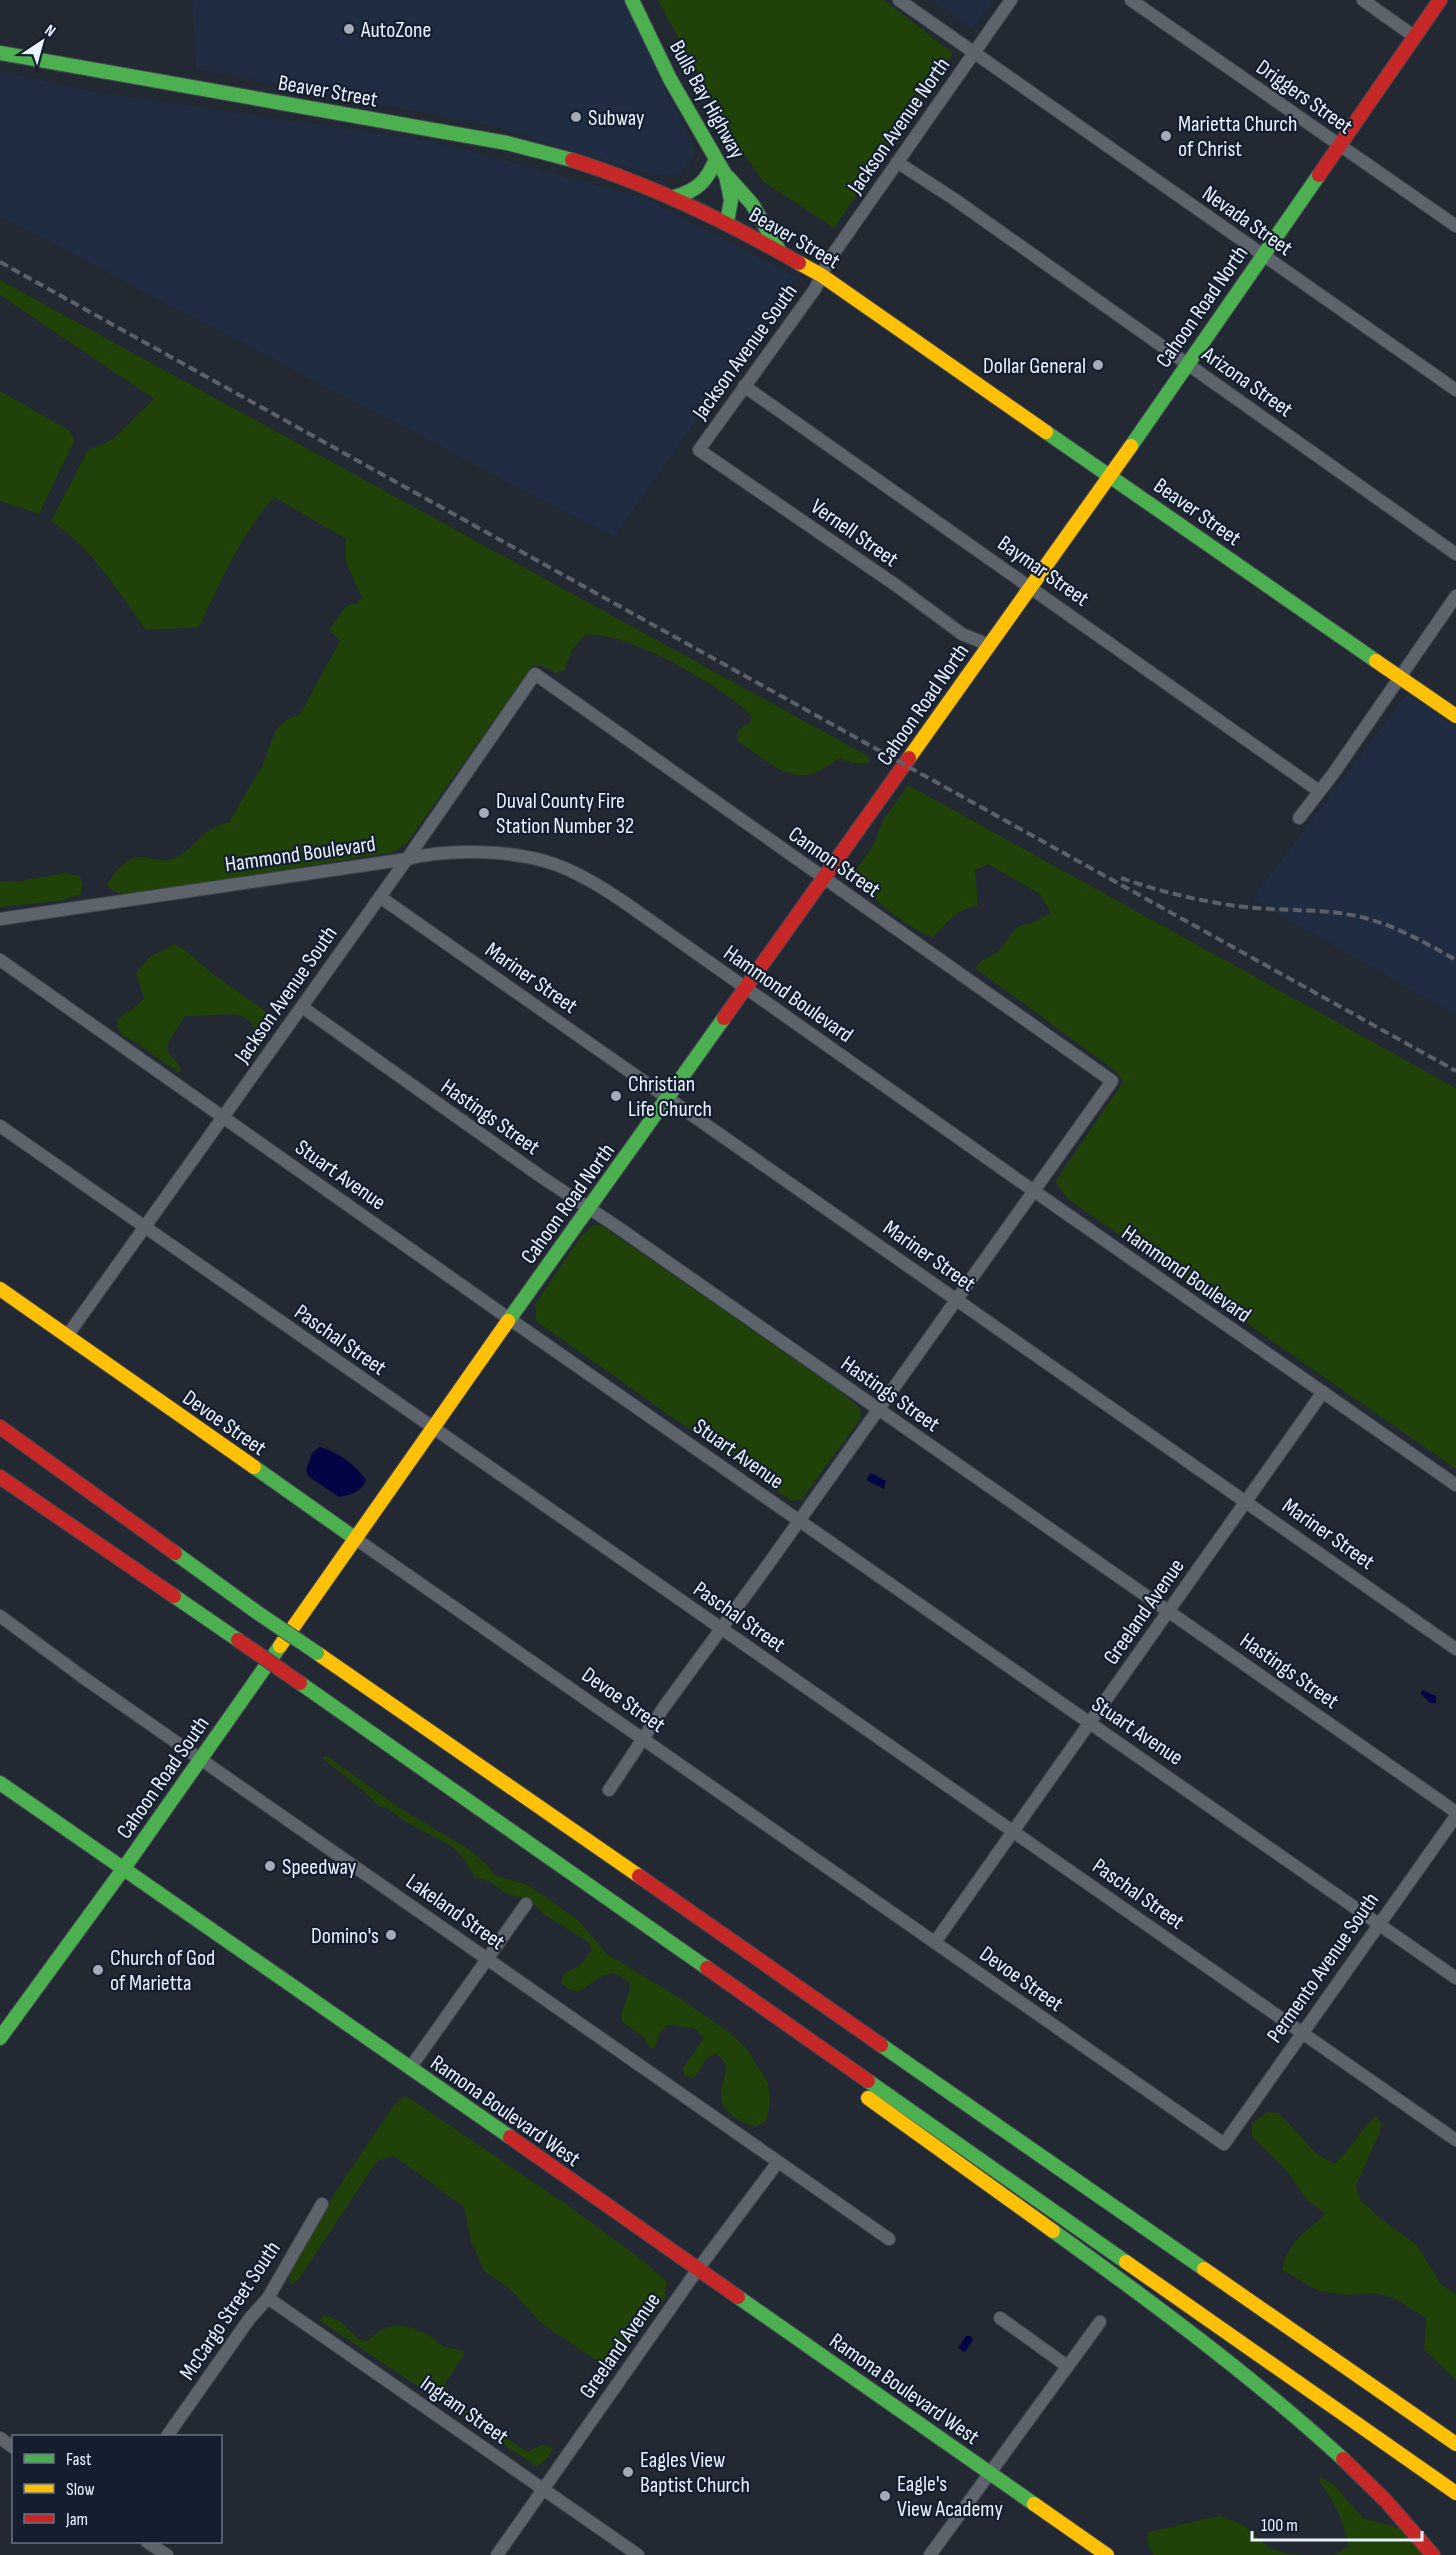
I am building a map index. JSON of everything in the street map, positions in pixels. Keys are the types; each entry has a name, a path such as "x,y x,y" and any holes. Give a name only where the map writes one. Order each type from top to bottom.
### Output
{"main road":[{"name":"Bulls Bay Highway","path":"632,0 670,79 726,176 731,200 727,222"},
{"name":"Cahoon Road North","path":"434,1430 1111,475 1440,0"},
{"name":"Beaver Street","path":"0,53 507,143 595,167 674,197 727,222 821,275 1456,716"},
{"path":"674,197 698,189 711,173 716,159"},
{"path":"726,176 752,204 779,250"},
{"name":"Devoe Street","path":"0,1289 356,1539"},
{"path":"0,1427 258,1613 1456,2442"},
{"path":"356,1539 434,1430"},
{"path":"0,1477 300,1683 1456,2493"},
{"name":"Cahoon Road South","path":"0,2038 124,1868 356,1539"},
{"name":"Ramona Boulevard West","path":"0,1783 1107,2555"},
{"path":"746,1995 778,2030 917,2135 1187,2327 1244,2372 1368,2481 1433,2555"}],"street":[{"name":"Nevada Street","path":"899,0 1456,390"},
{"name":"Jackson Avenue North","path":"821,275 829,260 1011,0"},
{"name":"Driggers Street","path":"1131,0 1456,226"},
{"path":"1363,0 1414,37"},
{"name":"Arizona Street","path":"897,162 1187,363 1456,554"},
{"name":"Jackson Avenue South","path":"699,450 815,289 821,275"},
{"name":"Baymar Street","path":"744,386 1319,791"},
{"name":"Vernell Street","path":"699,450 897,586 962,634 989,645"},
{"path":"1299,818 1456,596"},
{"name":"Jackson Avenue South","path":"67,1336 224,1118 535,674"},
{"name":"Cannon Street","path":"535,674 1112,1081 1034,1192"},
{"name":"Hammond Boulevard","path":"0,919 429,854 480,852 536,859 555,864 608,891 1034,1192 1456,1485"},
{"name":"Mariner Street","path":"380,897 1456,1649"},
{"name":"Stuart Avenue","path":"0,960 510,1320 1456,1977"},
{"name":"Hastings Street","path":"302,1007 1456,1814"},
{"name":"Paschal Street","path":"0,1126 1456,2140"},
{"path":"609,1790 664,1707 1034,1192"},
{"name":"Greeland Avenue","path":"935,1942 1011,1831 1323,1392"},
{"name":"Devoe Street","path":"356,1539 1224,2144"},
{"name":"Lakeland Street","path":"0,1616 84,1678 889,2239"},
{"name":"Permento Avenue South","path":"1224,2144 1456,1814"},
{"path":"410,2068 526,1904"},
{"name":"Greeland Avenue","path":"497,2555 698,2269 778,2162"},
{"name":"McCargo Street South","path":"168,2435 250,2319 268,2298 322,2204"},
{"name":"Ingram Street","path":"268,2298 638,2555"},
{"path":"1000,2319 1067,2366"},
{"path":"930,2555 988,2472 1100,2322"},
{"path":"150,2543 167,2555"}],"shaded area":[{"path":"192,0 623,0 696,153 679,176 650,174 492,126 196,69"},
{"path":"933,0 993,0 972,29"},
{"path":"0,71 95,92 436,142 644,198 797,277 614,537 0,216"},
{"path":"1407,694 1456,728 1456,1015 1252,899"},
{"path":"320,1447 340,1456 362,1474 366,1480 359,1490 339,1497 308,1476 306,1470 312,1453"},
{"path":"871,1473 886,1481 884,1489 866,1480"},
{"path":"1422,1690 1436,1696 1436,1703 1430,1703 1421,1694"},
{"path":"966,2336 971,2336 973,2340 965,2352 958,2348"}],"green space":[{"path":"658,0 884,0 953,53 834,228 764,182 735,142"},
{"path":"0,280 868,756 869,763 852,763 840,758 808,775 786,772 737,741 738,730 751,722 752,716 719,690 649,651 603,636 585,635 572,650 564,671 557,673 542,666 532,666 407,843 394,852 128,895 113,891 107,885 112,876 133,858 167,860 176,857 207,832 229,822 262,766 276,730 286,720 300,714 340,641 329,630 346,606 357,603 362,598 346,562 346,539 274,497 241,543 199,627 146,630 92,557 51,521 88,450 112,440 154,399 0,295"},
{"path":"0,391 70,431 74,441 39,514 0,501"},
{"path":"908,785 1456,1088 1456,1469 1068,1199 1055,1182 1123,1082 1117,1072 975,968 983,960 999,951 1017,927 1034,922 1051,913 1040,894 988,864 975,870 978,906 958,913 933,938 910,926 889,911 851,877 874,844 882,822"},
{"path":"65,873 79,876 83,883 81,894 59,901 0,907 0,881 15,882"},
{"path":"174,944 271,1015 269,1034 255,1056 248,1052 257,1034 254,1027 245,1018 234,1015 185,1016 168,1043 168,1052 181,1068 179,1073 134,1041 123,1036 118,1028 117,1020 144,998 136,973 151,956"},
{"path":"601,1225 837,1389 860,1408 861,1418 802,1499 791,1501 536,1321 536,1303 580,1238 592,1226"},
{"path":"327,1756 401,1809 467,1848 496,1876 525,1884 542,1894 579,1921 607,1954 675,1995 730,2033 747,2049 768,2083 770,2103 766,2121 756,2127 734,2117 725,2109 721,2093 726,2064 716,2053 707,2058 694,2078 684,2076 683,2068 704,2038 694,2028 669,2025 660,2032 654,2049 648,2046 644,2037 622,2022 629,1982 614,1973 602,1976 579,1992 568,1989 561,1982 564,1974 580,1965 592,1950 588,1942 544,1914 531,1901 506,1893 490,1882 474,1877 465,1860 453,1847 404,1821 387,1808 380,1807 323,1759"},
{"path":"406,2096 573,2209 646,2263 667,2282 665,2298 624,2354 607,2368 541,2323 510,2289 484,2271 471,2241 464,2207 394,2156 377,2161 298,2280 290,2284 289,2276 336,2191 394,2105"},
{"path":"1268,2112 1279,2113 1317,2154 1334,2164 1376,2116 1382,2126 1356,2186 1360,2200 1381,2219 1416,2244 1441,2284 1456,2295 1456,2380 1424,2349 1426,2318 1394,2298 1375,2293 1347,2295 1319,2291 1282,2270 1293,2245 1304,2232 1326,2214 1305,2198 1288,2172 1252,2136 1252,2123"},
{"path":"325,2315 340,2321 358,2339 368,2341 383,2329 398,2326 414,2329 432,2337 443,2346 462,2350 464,2355 445,2383 451,2399 527,2452 542,2445 553,2447 549,2456 536,2466 319,2320"},
{"path":"1320,2477 1333,2484 1363,2518 1403,2529 1427,2555 1335,2555 1349,2546 1338,2513 1320,2483"},
{"path":"1220,2516 1243,2525 1271,2549 1305,2555 1155,2555 1149,2547 1148,2532"}],"railway":[{"path":"0,262 1456,1071"},
{"path":"1121,878 1179,895 1223,904 1253,908 1333,912 1365,918 1400,931 1456,960"}],"traffic: fast":[{"path":"632,0 670,79 726,176 731,200 727,222"},
{"path":"0,53 507,143 572,160"},
{"path":"674,197 689,192 700,184 716,159"},
{"path":"1131,446 1319,175"},
{"path":"728,177 752,204 779,250"},
{"path":"1046,432 1376,661"},
{"path":"508,1321 724,1018"},
{"path":"254,1467 356,1539"},
{"path":"175,1553 258,1613"},
{"path":"174,1596 238,1640"},
{"path":"258,1613 317,1653"},
{"path":"0,2038 124,1868 280,1646"},
{"path":"300,1683 707,1968"},
{"path":"0,1783 510,2137"},
{"path":"881,2045 1204,2269"},
{"path":"868,2081 1126,2262"},
{"path":"1053,2231 1238,2369 1343,2459"},
{"path":"738,2297 1034,2504"}],"traffic: slow":[{"path":"799,263 821,275 1046,432"},
{"path":"909,758 1131,446"},
{"path":"1376,661 1456,716"},
{"path":"0,1289 254,1467"},
{"path":"280,1646 508,1321"},
{"path":"317,1653 639,1876"},
{"path":"868,2098 1053,2231"},
{"path":"1126,2262 1456,2493"},
{"path":"1204,2269 1456,2444"},
{"path":"1034,2504 1107,2555"}],"traffic: jam":[{"path":"1319,175 1440,0"},
{"path":"572,160 688,205 799,263"},
{"path":"724,1018 909,758"},
{"path":"0,1427 175,1553"},
{"path":"0,1477 174,1596"},
{"path":"238,1640 300,1683"},
{"path":"639,1876 881,2045"},
{"path":"707,1968 868,2081"},
{"path":"510,2137 738,2297"},
{"path":"1343,2459 1386,2501 1433,2555"}],"place":[{"name":"AutoZone","path":"349,29"},
{"name":"Subway","path":"576,117"},
{"name":"Marietta Church of Christ","path":"1166,136"},
{"name":"Dollar General","path":"1098,365"},
{"name":"Duval County Fire Station Number 32","path":"484,813"},
{"name":"Christian Life Church","path":"616,1096"},
{"name":"Speedway","path":"270,1866"},
{"name":"Domino's","path":"391,1935"},
{"name":"Church of God of Marietta","path":"98,1970"},
{"name":"Eagles View Baptist Church","path":"628,2472"},
{"name":"Eagle's View Academy","path":"885,2496"}]}
